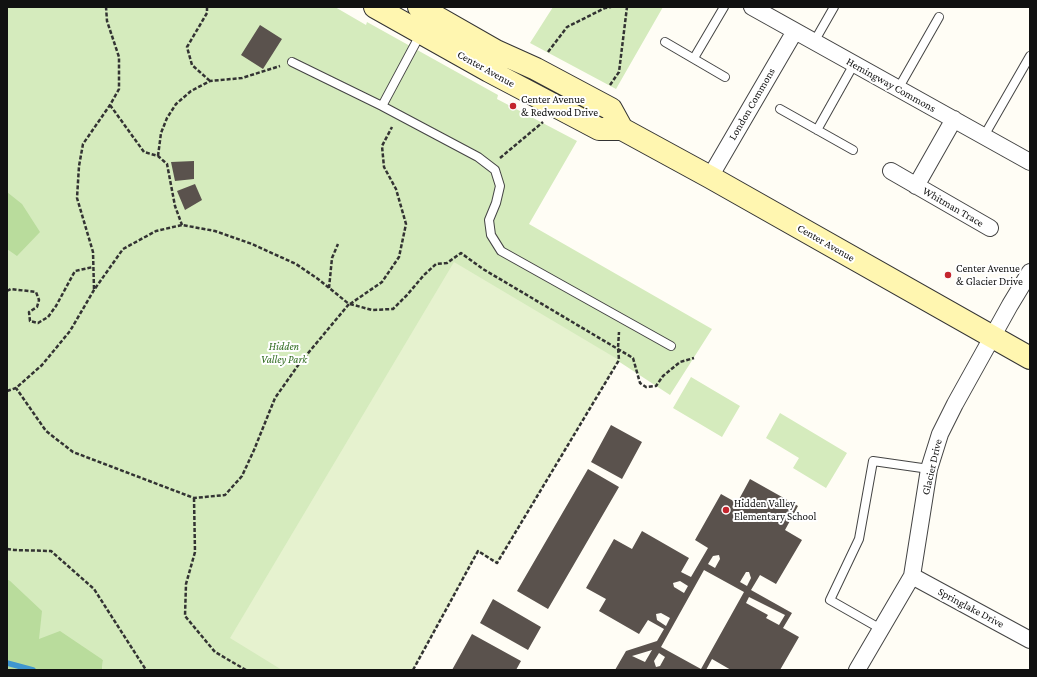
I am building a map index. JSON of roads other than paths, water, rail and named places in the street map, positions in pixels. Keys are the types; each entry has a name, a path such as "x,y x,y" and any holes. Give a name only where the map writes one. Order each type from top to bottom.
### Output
{"street":[{"name":"Center Avenue","path":"375,7 426,15 496,51 536,69 611,109 622,129"},
{"name":"Hemingway Commons","path":"752,7 1030,162"},
{"name":"Center Avenue","path":"426,15 489,71 599,129 622,129 710,177 1030,358"},
{"name":"London Commons","path":"710,177 794,31"},
{"name":"Whitman Trace","path":"916,186 954,120"},
{"name":"Whitman Trace","path":"891,171 990,228"},
{"name":"Glacier Drive","path":"857,670 912,576 929,469 940,434 955,404 1030,272"},
{"name":"Springlake Drive","path":"912,576 1030,640"}],"lane":[{"path":"694,58 724,7"},
{"path":"814,42 834,7"},
{"path":"382,106 426,15"},
{"path":"898,89 940,17"},
{"path":"666,42 725,77"},
{"path":"984,136 1030,56"},
{"path":"292,62 382,106 478,157 495,170 500,186 496,203 489,220 491,235 501,251 671,346"},
{"path":"817,130 854,64"},
{"path":"780,109 853,150"},
{"path":"881,629 830,600 859,539 873,461 929,469"}],"waterway":[{"path":"7,663 33,670"}],"place":[{"name":"Center Avenue & Redwood Drive","path":"513,106"},
{"name":"Center Avenue & Glacier Drive","path":"948,275"},
{"name":"Hidden Valley Elementary School","path":"726,510"}],"park label":[{"name":"Hidden Valley Park","path":"284,353"}]}
